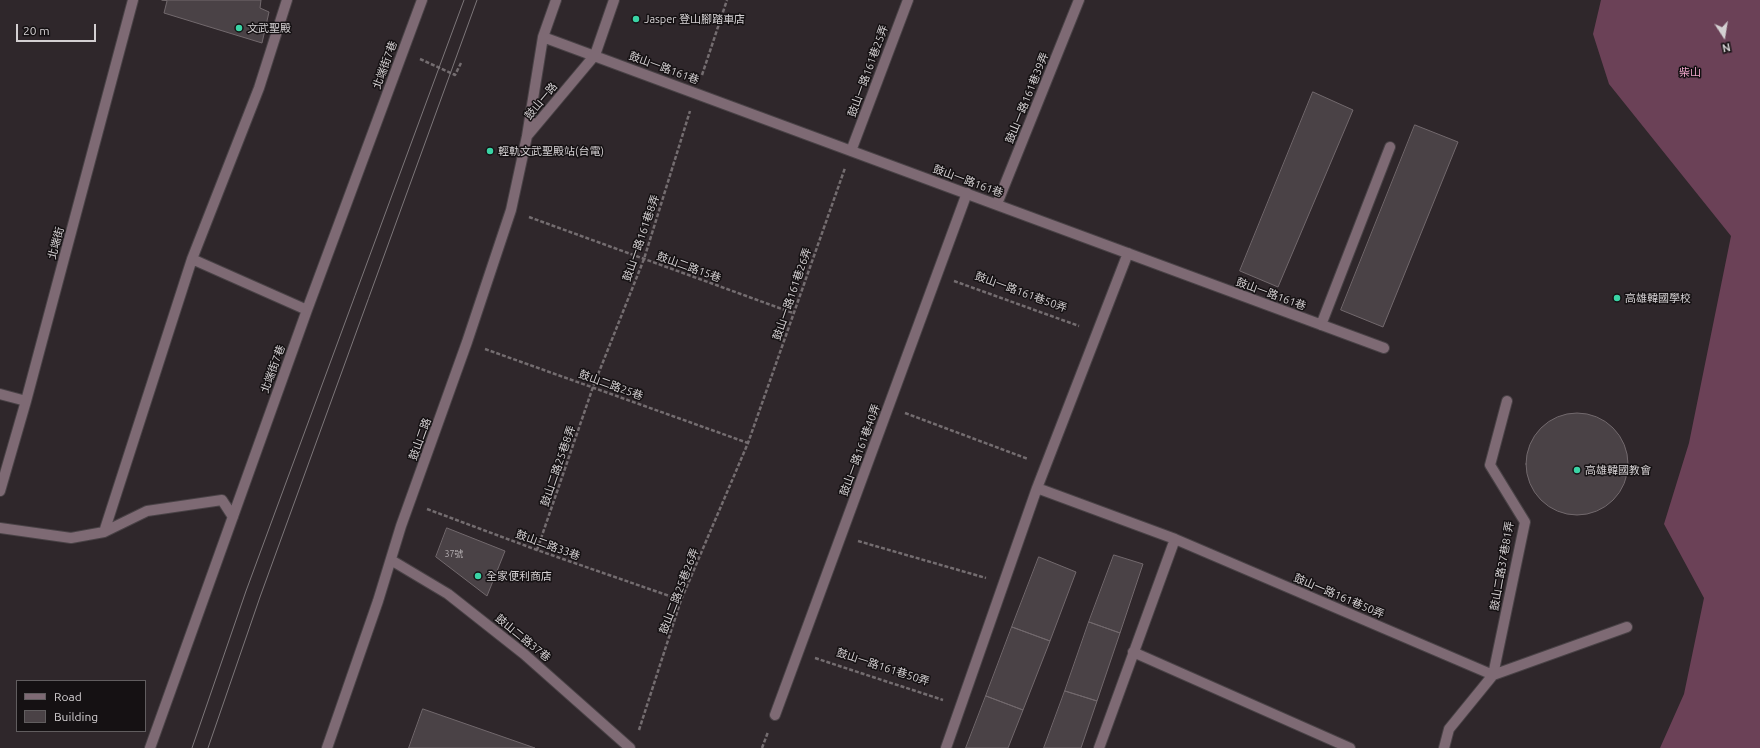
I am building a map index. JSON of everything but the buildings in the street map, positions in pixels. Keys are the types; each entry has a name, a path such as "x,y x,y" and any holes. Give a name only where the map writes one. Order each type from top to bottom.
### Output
{"street":[{"name":"北端街","path":"0,491 26,401 133,0"},
{"path":"104,532 192,260 260,88 287,0"},
{"name":"北端街7巷","path":"150,748 307,310 422,0"},
{"name":"鼓山一路","path":"528,136 543,37 556,0"},
{"name":"鼓山一路","path":"528,136 595,55 614,0"},
{"name":"鼓山一路161巷25弄","path":"852,150 908,0"},
{"name":"鼓山一路161巷39弄","path":"997,204 1079,0"},
{"name":"鼓山一路161巷","path":"543,37 1384,348"},
{"name":"鼓山二路","path":"327,748 511,210 528,136"},
{"path":"1321,325 1390,147"},
{"name":"鼓山一路161巷40弄","path":"775,715 967,194"},
{"path":"946,748 1045,465 1128,253"},
{"path":"192,260 307,310"},
{"path":"0,394 26,401"},
{"name":"鼓山二路37巷81弄","path":"1444,748 1449,729 1493,675 1525,522 1490,465 1507,400"},
{"name":"鼓山一路161巷50弄","path":"1037,488 1175,539 1493,675"},
{"path":"0,528 71,538 104,532 148,511 222,500 233,517"},
{"path":"1099,748 1175,539"},
{"name":"鼓山二路37巷","path":"391,560 448,594 524,654 630,748"},
{"path":"1493,675 1626,626"},
{"path":"1133,652 1350,748"}],"path":[{"name":"鼓山一路161巷8弄","path":"593,387 644,259 727,0"},
{"path":"415,56 455,75 461,63"},
{"name":"鼓山一路161巷26弄","path":"748,443 852,150"},
{"name":"鼓山二路15巷","path":"511,210 794,313"},
{"name":"鼓山一路161巷50弄","path":"937,275 1098,332"},
{"name":"鼓山二路25巷","path":"467,342 748,443"},
{"name":"鼓山二路25巷8弄","path":"537,550 593,387"},
{"path":"888,407 1045,465"},
{"name":"鼓山二路25巷26弄","path":"638,733 681,600 748,443"},
{"name":"鼓山二路33巷","path":"410,503 537,550 681,600"},
{"path":"840,536 1004,583"},
{"name":"鼓山一路161巷50弄","path":"798,652 961,705"}],"green space":[{"name":"柴山","path":"1601,0 1760,0 1760,748 1660,748 1684,694 1704,598 1664,524 1689,443 1731,236 1609,84 1593,34"}],"tram line":[{"path":"192,748 246,591 464,0"},
{"path":"208,748 260,597 477,0"}],"place":[{"name":"Jasper 登山腳踏車店","path":"636,19"},
{"name":"文武聖殿","path":"239,28"},
{"name":"輕軌文武聖殿站(台電)","path":"490,151"},
{"name":"高雄韓國學校","path":"1617,298"},
{"name":"高雄韓國教會","path":"1577,470"},
{"name":"全家便利商店","path":"478,576"}]}
